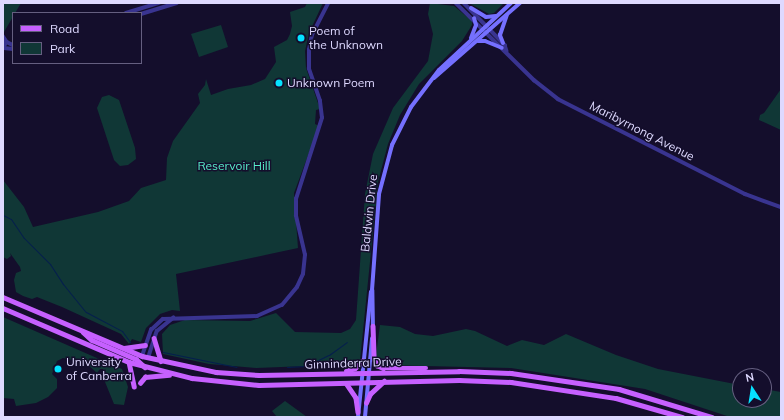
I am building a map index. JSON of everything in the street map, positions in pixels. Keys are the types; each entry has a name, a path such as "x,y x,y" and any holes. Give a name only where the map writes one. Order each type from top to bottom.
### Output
{"main road":[{"name":"Baldwin Drive","path":"358,415 362,361 372,290 379,194 386,162 407,114 446,62 511,3"},
{"name":"Baldwin Drive","path":"432,80 520,3"},
{"path":"471,8 486,17 497,16"},
{"path":"503,43 500,35 507,15"},
{"path":"470,40 476,25 474,18"},
{"path":"478,41 485,41 502,48"},
{"name":"Baldwin Drive","path":"365,417 373,326 372,290"},
{"name":"Ginninderra Drive","path":"3,297 142,356 216,372 259,375 459,371 542,377 618,389 712,417"},
{"name":"Ginninderra Drive","path":"3,308 50,326 129,362 172,375 259,385 384,381 518,383 616,398 682,417"},
{"path":"373,326 374,358 377,365 383,368 459,371"},
{"path":"80,329 92,340 136,359 145,367"},
{"path":"154,338 161,361"},
{"path":"122,348 145,345"},
{"path":"336,373 354,369 362,361"},
{"path":"129,362 134,386"},
{"path":"140,383 145,377 172,375"},
{"path":"366,403 370,394 384,381"},
{"path":"346,383 356,398 358,415"}],"street":[{"path":"129,12 158,3"},
{"path":"142,14 176,3"},
{"path":"142,356 145,345 155,325 166,318 248,318 261,315 285,302 299,282 305,255 296,216 296,199 322,118 320,100 309,69 309,50 312,35 328,3"},
{"path":"456,3 489,31"},
{"path":"464,3 471,8 485,27"},
{"name":"Maribyrnong Avenue","path":"489,31 503,43 507,51"},
{"name":"Maribyrnong Avenue","path":"489,31 502,48 507,51 534,80 565,102 745,194 781,207"},
{"path":"3,36 7,42 12,44"},
{"path":"3,49 7,42"},
{"path":"148,358 154,338 161,326 174,318"}],"green space":[{"path":"5,3 21,3 16,12 12,12 12,18 4,32 3,5"},
{"name":"Reservoir Hill","path":"307,3 323,3 309,33 305,51 306,68 320,109 316,110 315,124 319,126 294,193 298,248 176,274 180,311 172,310 160,314 146,328 141,342 132,339 129,344 121,334 37,297 32,299 16,292 14,280 16,273 21,271 20,267 10,253 11,256 7,259 3,257 3,180 24,207 33,227 98,212 129,201 141,188 166,180 167,158 173,141 200,103 198,94 205,85 206,79 211,95 228,89 251,85 265,79 276,62 274,47 287,40 290,34 292,26 290,12 305,7"},
{"path":"430,3 454,6 472,21 472,25 462,41 419,84 400,115 388,144 378,182 360,361 333,365 256,368 209,364 163,354 162,334 170,325 185,320 250,321 276,313 295,332 341,333 350,329 356,320 365,194 373,154 393,108 428,61 433,34 428,14"},
{"path":"469,3 504,3 494,13 489,14"},
{"path":"221,25 228,47 199,57 191,34"},
{"path":"781,89 781,130 759,120 760,115 764,113"},
{"path":"109,95 119,100 135,148 136,159 128,165 120,166 114,160 97,108 102,97"},
{"path":"3,317 122,369 128,387 124,405 114,404 103,377 103,369 100,369 97,373 86,363 63,358 57,361 52,374 57,379 57,388 48,397 36,403 16,406 14,399 3,398"},
{"path":"380,325 400,327 415,334 433,336 466,329 475,331 507,346 522,340 544,345 566,334 616,355 658,369 732,383 732,408 772,408 772,390 781,392 781,417 730,417 645,389 511,368 383,365 379,362 376,355"},
{"path":"285,401 307,417 277,417 272,411"}],"waterway":[{"path":"3,215 11,219 24,238 50,264 63,284 86,312 122,331 130,342"},
{"path":"287,367 306,366 329,355 347,342"},
{"path":"163,352 236,367"}],"place":[{"name":"Poem of the Unknown","path":"301,38"},
{"name":"Unknown Poem","path":"279,83"},
{"name":"University of Canberra","path":"58,369"}]}
